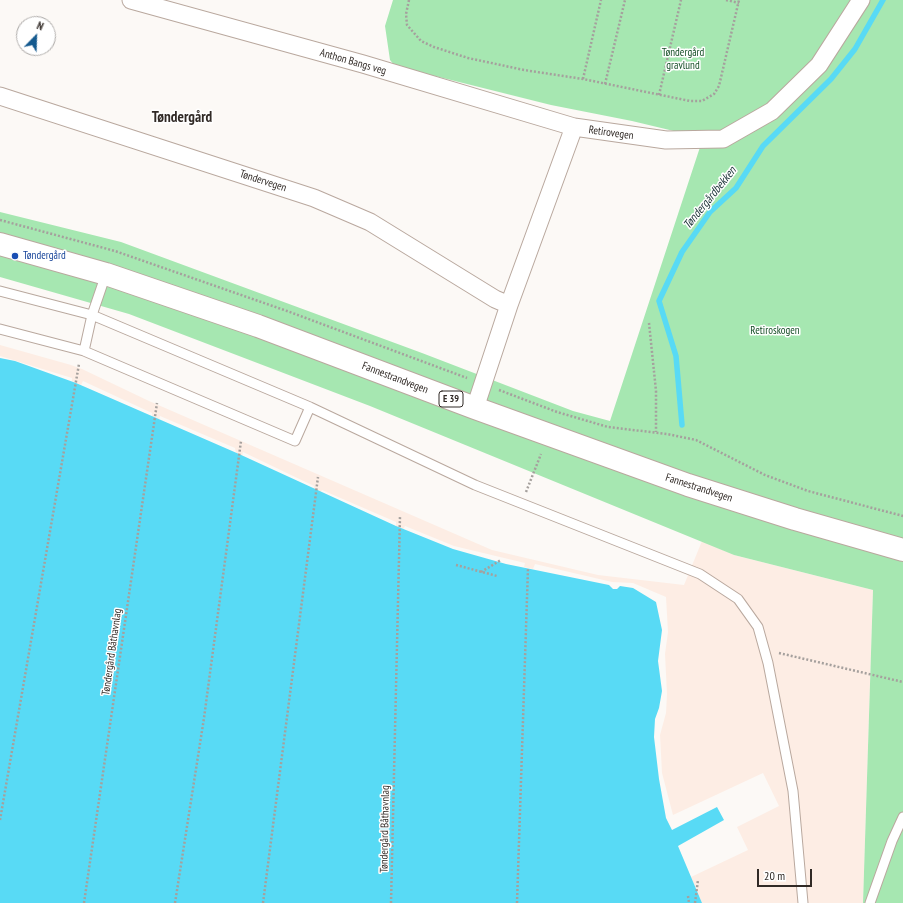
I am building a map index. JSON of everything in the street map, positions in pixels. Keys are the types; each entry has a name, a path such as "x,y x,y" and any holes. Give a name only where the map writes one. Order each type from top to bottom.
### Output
{"highway":[{"name":"Fannestrandvegen","path":"0,244 106,274 258,326 475,408 688,485 795,519 903,550"}],"street":[{"name":"Anthon Bangs veg","path":"131,0 363,64 574,127"},
{"name":"Retirovegen","path":"475,408 509,305 574,127 666,140 723,139 772,111 819,65 861,0"},
{"name":"Tøndervegen","path":"0,96 314,198 370,222 495,299 509,305"}],"lane":[{"path":"84,351 92,315 106,274"},
{"path":"0,290 92,315 310,407 475,485 700,574 738,599 758,627 764,649 793,791 803,903"},
{"path":"0,329 84,351 295,441 310,407"},
{"path":"872,901 892,841 903,817"}],"path":[{"path":"409,0 406,14 407,25 421,41 434,47 468,58 524,70 583,79 690,101 702,101 714,94 719,86 739,2 726,0"},
{"path":"583,79 601,0"},
{"path":"605,84 625,0"},
{"path":"659,95 681,0"},
{"path":"0,220 115,251 287,311 471,380"},
{"path":"649,323 656,391 656,432"},
{"path":"0,820 78,364"},
{"path":"495,389 562,414 608,427 656,432 696,440 765,474 808,491 903,516"},
{"name":"Tøndergård Båthavnlag","path":"84,903 157,403"},
{"path":"175,903 204,718 241,441"},
{"path":"522,504 542,452"},
{"path":"263,903 318,478"},
{"name":"Tøndergård Båthavnlag","path":"391,903 400,516"},
{"path":"481,572 500,560"},
{"path":"456,566 498,576"},
{"path":"517,903 528,568"},
{"path":"764,649 903,682"},
{"path":"695,903 698,880"},
{"path":"688,896 689,903"}],"shaded area":[{"path":"0,345 82,369 149,401 492,550 598,575 684,585 702,541 734,555 873,590 863,903 702,903 691,877 748,850 737,827 779,806 763,773 673,815 662,773 660,735 666,713 667,694 665,654 668,632 666,597 633,583 612,582 535,564 533,569 524,567 525,563 454,546 405,526 403,530 396,526 396,522 322,490 320,493 313,490 314,486 243,452 242,456 236,453 235,448 160,416 159,420 152,417 152,413 83,381 81,385 72,381 72,378 0,356"}],"green space":[{"path":"393,0 903,0 903,903 863,903 873,590 734,555 370,406 129,314 0,277 0,212 121,242 422,353 573,411 610,421 703,138 632,121 551,105 395,66 390,60 385,26"}],"water":[{"path":"0,358 15,361 76,383 239,454 396,526 453,549 506,564 609,585 613,589 617,589 620,586 633,588 656,602 662,630 658,661 662,691 659,708 655,719 654,737 659,779 666,818 672,830 717,807 724,820 678,846 702,903 0,903"}],"waterway":[{"name":"Tøndergårdbekken","path":"682,425 676,356 659,301 682,252 710,212 736,188 763,146 831,79 855,49 883,0"}],"place":[{"name":"Tøndergård","path":"15,256"}],"district":[{"name":"Tøndergård","path":"182,118"}],"park label":[{"name":"Tøndergård gravlund","path":"683,59"},
{"name":"Retiroskogen","path":"775,331"}]}
